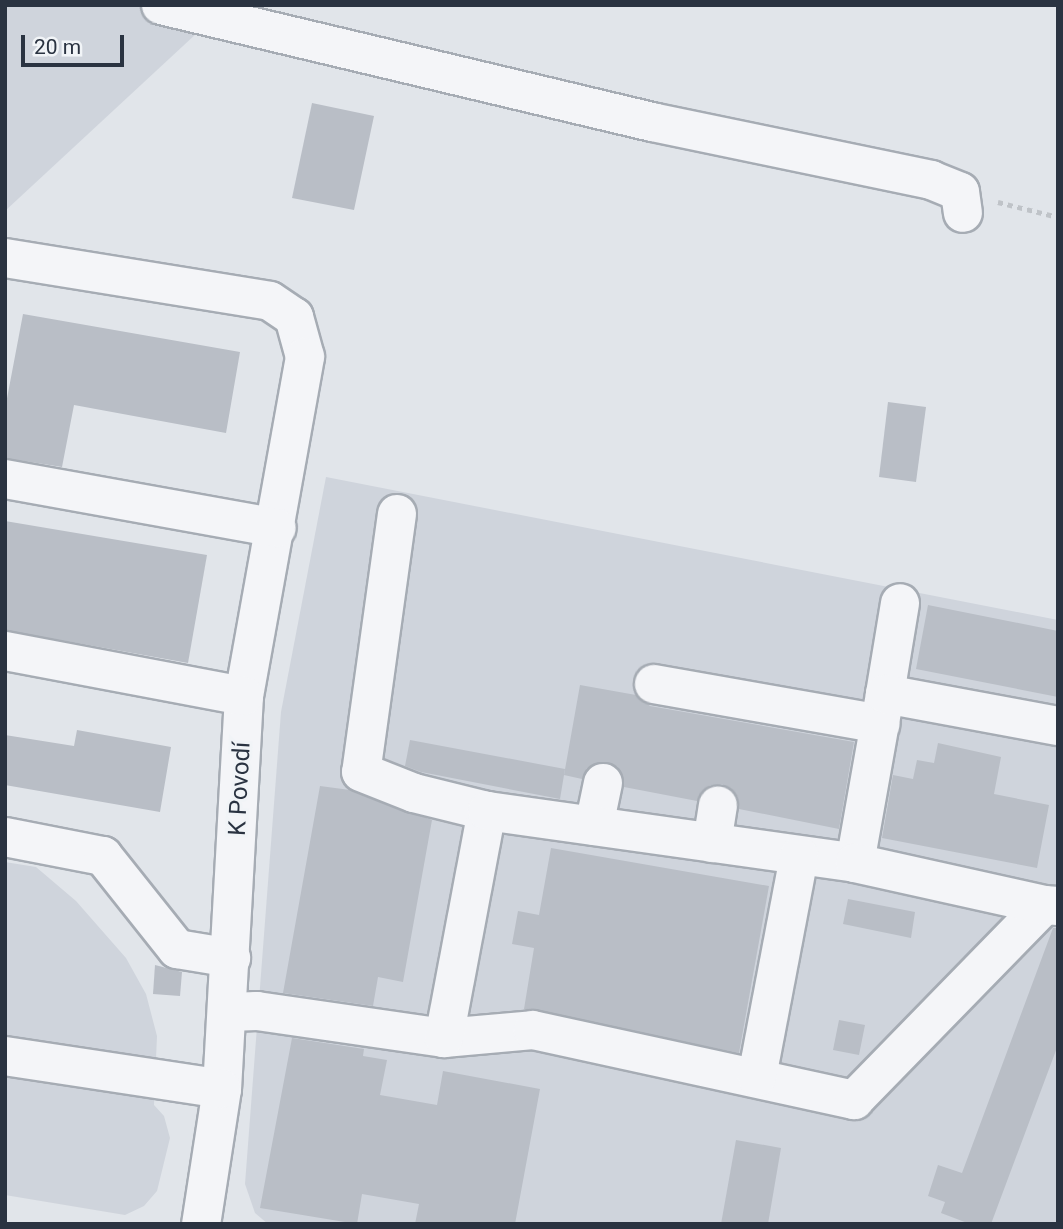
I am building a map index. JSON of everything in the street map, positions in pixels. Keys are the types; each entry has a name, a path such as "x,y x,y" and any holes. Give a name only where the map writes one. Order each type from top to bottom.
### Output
{"lane":[{"path":"161,5 652,122 931,180 961,203"},
{"name":"K Povodí","path":"5,258 270,301 295,317 304,357 277,528 244,696 222,1090 201,1224"},
{"path":"5,479 277,528"},
{"path":"397,514 361,772 414,793 487,811 855,863 1051,906"},
{"path":"855,863 900,603"},
{"path":"5,650 244,696"},
{"path":"654,684 1058,726"},
{"path":"594,826 603,783"},
{"path":"712,843 718,805"},
{"path":"444,1038 487,811"},
{"path":"5,837 103,856 177,949 231,958"},
{"path":"757,1077 799,856"},
{"path":"228,1012 257,1011 444,1038 533,1030 854,1100 1051,906"},
{"path":"5,1056 222,1090"}],"path":[{"path":"961,203 1058,217"}],"shaded area":[{"path":"5,5 134,5 197,33 5,211"},
{"path":"326,477 1058,620 1058,1224 268,1224 255,1213 245,1184 281,712"},
{"path":"5,862 36,867 76,901 126,958 146,994 157,1036 154,1105 164,1116 170,1138 157,1191 144,1206 125,1215 5,1195"}],"building":[{"path":"312,103 374,116 354,210 292,198"},
{"path":"23,314 240,352 226,433 74,405 62,467 5,458 5,409"},
{"path":"888,402 926,407 916,482 879,477"},
{"path":"5,521 207,555 188,663 5,630"},
{"path":"928,605 1058,631 1058,697 916,669"},
{"path":"580,685 636,695 650,706 854,742 839,829 739,809 738,797 722,784 710,785 697,801 624,787 618,767 607,762 587,768 582,779 564,775"},
{"path":"77,730 171,747 160,812 5,785 5,735 74,746"},
{"path":"410,740 565,769 560,799 421,772 405,766"},
{"path":"938,743 1001,757 994,794 1049,805 1037,868 882,838 893,775 913,779 917,760 934,763"},
{"path":"320,786 350,790 432,820 403,982 378,977 373,1006 283,993"},
{"path":"551,848 769,886 739,1053 524,1009 534,948 512,944 518,911 539,915"},
{"path":"848,899 915,912 911,938 843,924"},
{"path":"1053,928 1058,928 1058,1045 991,1224 970,1224 941,1213 945,1202 928,1196 938,1165 962,1173"},
{"path":"155,965 182,972 180,996 153,994"},
{"path":"839,1020 865,1025 859,1055 833,1050"},
{"path":"292,1038 364,1049 363,1056 387,1060 380,1095 437,1105 443,1071 540,1089 515,1224 415,1224 419,1204 362,1194 357,1224 260,1208"},
{"path":"736,1140 781,1148 768,1224 721,1224"}]}
